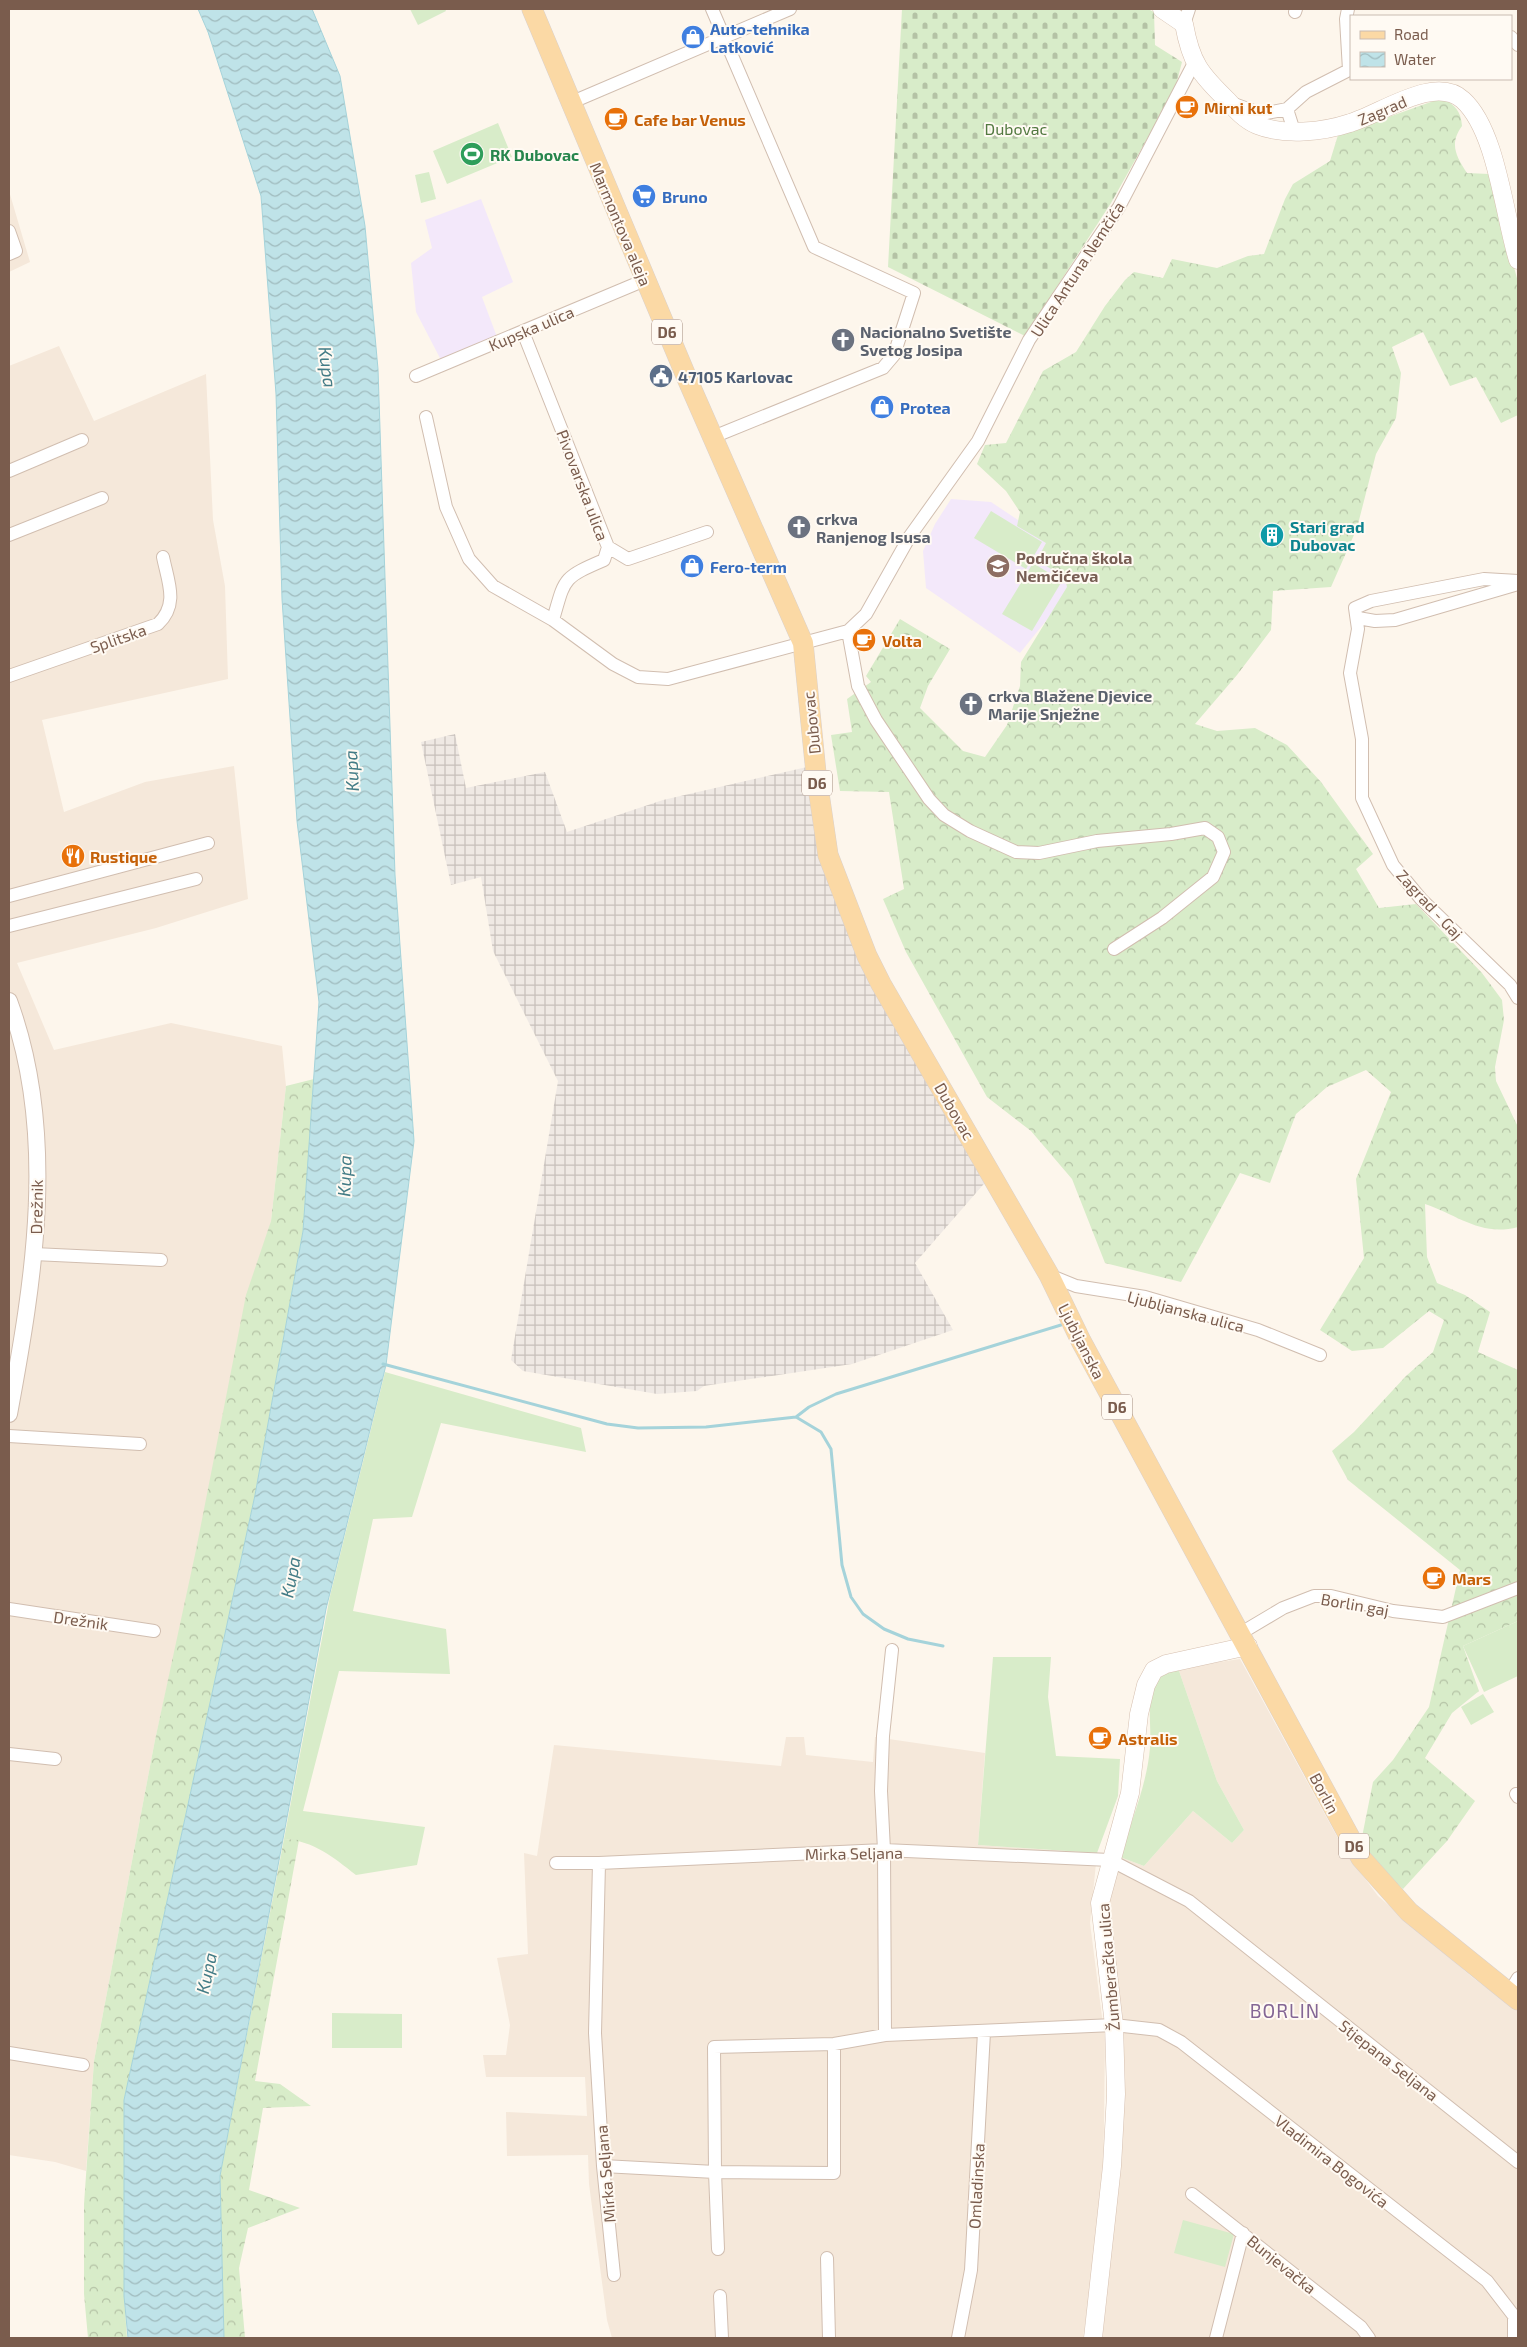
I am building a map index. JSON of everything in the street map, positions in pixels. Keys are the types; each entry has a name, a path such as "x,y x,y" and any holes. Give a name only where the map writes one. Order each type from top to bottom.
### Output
{"main road":[{"name":"Marmontova aleja","path":"532,9 689,383"},
{"path":"1162,9 1187,16"},
{"name":"Zagrad","path":"1187,16 1194,63 1210,85 1236,111 1256,124 1274,130 1331,128 1351,123 1424,92 1438,90 1453,93 1463,100 1474,113 1485,134 1518,260"},
{"name":"Dubovac","path":"689,383 803,643 816,773 825,836 832,864 867,956 881,984 987,1167"},
{"name":"Ljubljanska","path":"987,1167 1049,1275 1081,1341 1244,1639"},
{"name":"Žumberačka ulica","path":"1093,2338 1112,2166 1116,2094 1114,2025 1100,1903 1110,1860 1130,1793 1140,1714 1146,1685 1154,1670 1166,1664 1244,1639"},
{"name":"Borlin","path":"1244,1639 1361,1858 1382,1885 1409,1912 1515,1990"}],"street":[{"path":"712,9 814,247 914,293 894,355 883,368 713,437"},
{"path":"570,103 790,9"},
{"path":"1229,102 1262,114 1287,109 1306,92 1350,69 1346,19 1348,9"},
{"name":"Ulica Antuna Nemčića","path":"426,417 446,507 469,559 493,586 553,620 613,664 638,677 668,679 848,630 866,614 910,536 978,441 1029,340 1119,207 1194,63"},
{"path":"1287,109 1294,130"},
{"path":"9,231 16,251 9,254"},
{"name":"Kupska ulica","path":"416,376 646,280"},
{"name":"Pivovarska ulica","path":"523,332 608,546 604,560 576,572 563,584 553,620"},
{"path":"9,471 82,440"},
{"path":"9,535 102,498"},
{"path":"608,546 628,559 707,532"},
{"name":"Splitska","path":"9,676 158,624 168,614 171,594 163,557"},
{"path":"1484,579 1518,583 1395,620 1375,621 1357,613 1371,601 1484,579"},
{"name":"Zagrad - Gaj","path":"1357,613 1350,672 1362,739 1362,798 1393,864 1421,899 1510,985 1518,998"},
{"path":"848,630 858,686 876,720 929,799 944,815 970,830 1016,852 1039,853 1096,841 1171,834 1205,828 1218,837 1224,852 1213,877 1162,918 1114,949"},
{"path":"9,896 208,843"},
{"path":"9,926 196,880"},
{"name":"Drežnik","path":"9,1001 22,1038 30,1074 38,1202 34,1254 9,1414"},
{"path":"34,1254 161,1260"},
{"name":"Ljubljanska ulica","path":"1049,1275 1076,1286 1145,1297 1258,1330 1320,1355"},
{"path":"9,1436 140,1444"},
{"name":"Borlin gaj","path":"1244,1639 1283,1608 1314,1596 1331,1596 1424,1616 1443,1617 1518,1588"},
{"name":"Drežnik","path":"9,1609 154,1631"},
{"path":"884,2035 884,1850 881,1791 882,1746 892,1650"},
{"path":"9,1754 55,1759"},
{"name":"Mirka Seljana","path":"556,1863 599,1863 884,1850 1110,1860"},
{"name":"Stjepana Seljana","path":"1110,1860 1189,1901 1518,2162"},
{"name":"Mirka Seljana","path":"599,1863 595,2033 603,2166 614,2274"},
{"name":"Vladimira Bogovića","path":"715,2172 714,2047 834,2044 884,2035 1114,2025 1159,2030 1181,2042 1487,2281 1514,2316 1514,2338"},
{"name":"Omladinska","path":"958,2338 971,2270 984,2032"},
{"path":"603,2166 715,2172 834,2173 834,2044"},
{"path":"9,2053 83,2065"},
{"path":"715,2172 718,2249"},
{"name":"Bunjevačka","path":"1192,2194 1361,2327 1369,2338"},
{"path":"1216,2338 1243,2233"},
{"path":"827,2258 829,2338"},
{"path":"720,2296 722,2338"}],"shaded area":[{"path":"9,191 30,262 9,272"},
{"path":"481,199 513,282 482,297 497,337 441,360 416,312 411,263 432,248 425,220"},
{"path":"59,346 94,421 206,374 213,520 225,586 228,679 42,720 64,812 145,782 234,766 248,899 156,928 17,963 54,1050 171,1023 282,1046 286,1086 271,1221 155,1740 94,2061 86,2171 55,2162 9,2155 9,366"},
{"name":"Područna škola Nemčićeva","path":"951,499 991,502 1066,552 1079,580 1020,653 926,588 923,551 935,524"},
{"path":"455,734 466,788 545,772 567,832 663,800 807,767 821,855 989,1178 915,1263 953,1330 852,1364 704,1386 697,1391 657,1394 523,1371 511,1360 558,1081 493,951 481,877 451,885 421,742"},
{"path":"1240,1659 1346,1853 1378,1896 1472,1977 1518,2011 1518,2338 1100,2338 1106,2306 1120,2036 1106,1903 1120,1857 1144,1866 1193,1811 1232,1843 1244,1830 1217,1781 1178,1668"},
{"path":"786,1737 804,1737 806,1755 873,1762 875,1737 985,1753 978,1845 1097,1853 1090,1923 1105,2040 1103,2199 1083,2338 612,2338 607,2320 589,2184 588,2155 507,2156 506,2112 587,2116 585,2077 486,2077 483,2055 506,2055 510,2025 497,1958 528,1954 524,1853 537,1856 554,1745 781,1766"}],"green space":[{"path":"410,9 445,9 446,11 418,25"},
{"name":"Dubovac","path":"902,9 1148,9 1154,12 1155,45 1182,62 1175,89 1111,203 1025,336 888,267"},
{"path":"1442,98 1459,112 1462,126 1458,132 1455,144 1457,155 1463,167 1467,173 1489,174 1518,282 1518,415 1501,423 1476,377 1450,386 1423,332 1392,347 1401,373 1396,418 1376,454 1357,528 1331,587 1273,591 1271,630 1237,675 1195,724 1217,731 1255,728 1287,745 1321,782 1373,854 1356,869 1379,908 1416,904 1482,973 1502,1000 1504,1020 1495,1067 1496,1081 1518,1127 1518,1227 1492,1229 1481,1227 1425,1204 1427,1257 1437,1283 1465,1295 1490,1312 1478,1352 1518,1370 1518,1621 1463,1646 1479,1691 1452,1713 1425,1758 1475,1801 1447,1841 1403,1889 1384,1873 1361,1842 1373,1782 1393,1760 1429,1707 1460,1570 1348,1480 1332,1451 1354,1432 1406,1376 1433,1352 1444,1320 1429,1311 1383,1348 1352,1351 1320,1330 1364,1258 1356,1179 1391,1092 1366,1070 1327,1087 1296,1114 1270,1183 1240,1173 1181,1282 1105,1263 1072,1179 1031,1131 987,1097 906,952 883,899 904,889 889,792 840,791 831,735 852,732 847,699 871,682 866,676 900,619 950,649 928,686 920,708 963,751 985,757 1007,725 1020,686 1021,662 1067,587 1065,578 1037,560 1046,543 1017,526 1020,512 1006,491 977,464 985,445 1006,443 1043,371 1076,352 1105,306 1125,280 1134,272 1163,278 1172,259 1217,268 1248,256 1264,254 1285,199 1293,184 1330,161 1338,135"},
{"name":"RK Dubovac","path":"498,123 512,157 447,184 433,151"},
{"path":"429,172 436,199 421,203 415,175"},
{"path":"991,511 1042,542 1026,569 974,538"},
{"path":"1033,563 1062,581 1032,631 1002,614"},
{"path":"314,1079 303,1231 255,1495 124,2100 124,2296 127,2338 88,2338 84,2294 84,2204 94,2061 155,1740 196,1550 246,1295 271,1221 286,1086"},
{"path":"385,1372 581,1428 586,1452 441,1423 412,1517 373,1519 353,1611 446,1629 450,1674 339,1671 303,1811 425,1827 417,1865 356,1875 323,1851 305,1843 284,1839 330,1596"},
{"path":"1518,1621 1518,1676 1484,1692 1463,1646"},
{"path":"993,1657 1051,1657 1048,1697 1056,1756 1120,1759 1118,1796 1097,1853 978,1845"},
{"path":"1178,1668 1217,1781 1244,1830 1232,1843 1193,1811 1144,1866 1120,1857 1146,1775 1150,1748 1152,1693 1161,1673"},
{"path":"1483,1694 1494,1712 1471,1725 1461,1707"},
{"path":"284,1839 299,1840 255,2081 280,2084 311,2106 263,2108 249,2190 300,2208 248,2228 239,2268 245,2338 224,2338 220,2176"},
{"path":"332,2013 402,2014 402,2048 332,2048"},
{"path":"1183,2220 1234,2234 1225,2267 1174,2253"}],"water":[{"name":"Kupa","path":"198,9 312,9 340,76 365,226 378,369 395,875 414,1141 386,1365 326,1609 220,2176 224,2338 128,2338 124,2296 124,2100 255,1495 303,1231 319,1002 297,821 282,599 276,394 261,196 208,32"}],"waterway":[{"path":"796,1417 809,1407 836,1394 1061,1325"},
{"path":"383,1364 607,1424 638,1428 706,1427 796,1417 821,1432 831,1449 842,1565 851,1597 863,1614 884,1629 908,1639 943,1646"}],"place":[{"name":"Auto-tehnika Latković","path":"693,37"},
{"name":"Mirni kut","path":"1187,107"},
{"name":"Cafe bar Venus","path":"616,119"},
{"name":"RK Dubovac","path":"472,154"},
{"name":"Bruno","path":"644,196"},
{"name":"Nacionalno Svetište Svetog Josipa","path":"843,340"},
{"name":"47105 Karlovac","path":"661,376"},
{"name":"Protea","path":"882,407"},
{"name":"crkva Ranjenog Isusa","path":"799,527"},
{"name":"Stari grad Dubovac","path":"1272,535"},
{"name":"Fero-term","path":"692,566"},
{"name":"Područna škola Nemčićeva","path":"998,566"},
{"name":"Volta","path":"864,640"},
{"name":"crkva Blažene Djevice Marije Snježne","path":"971,704"},
{"name":"Rustique","path":"73,856"},
{"name":"Mars","path":"1434,1578"},
{"name":"Astralis","path":"1100,1738"}],"district":[{"name":"BORLIN","path":"1285,2010"}]}
